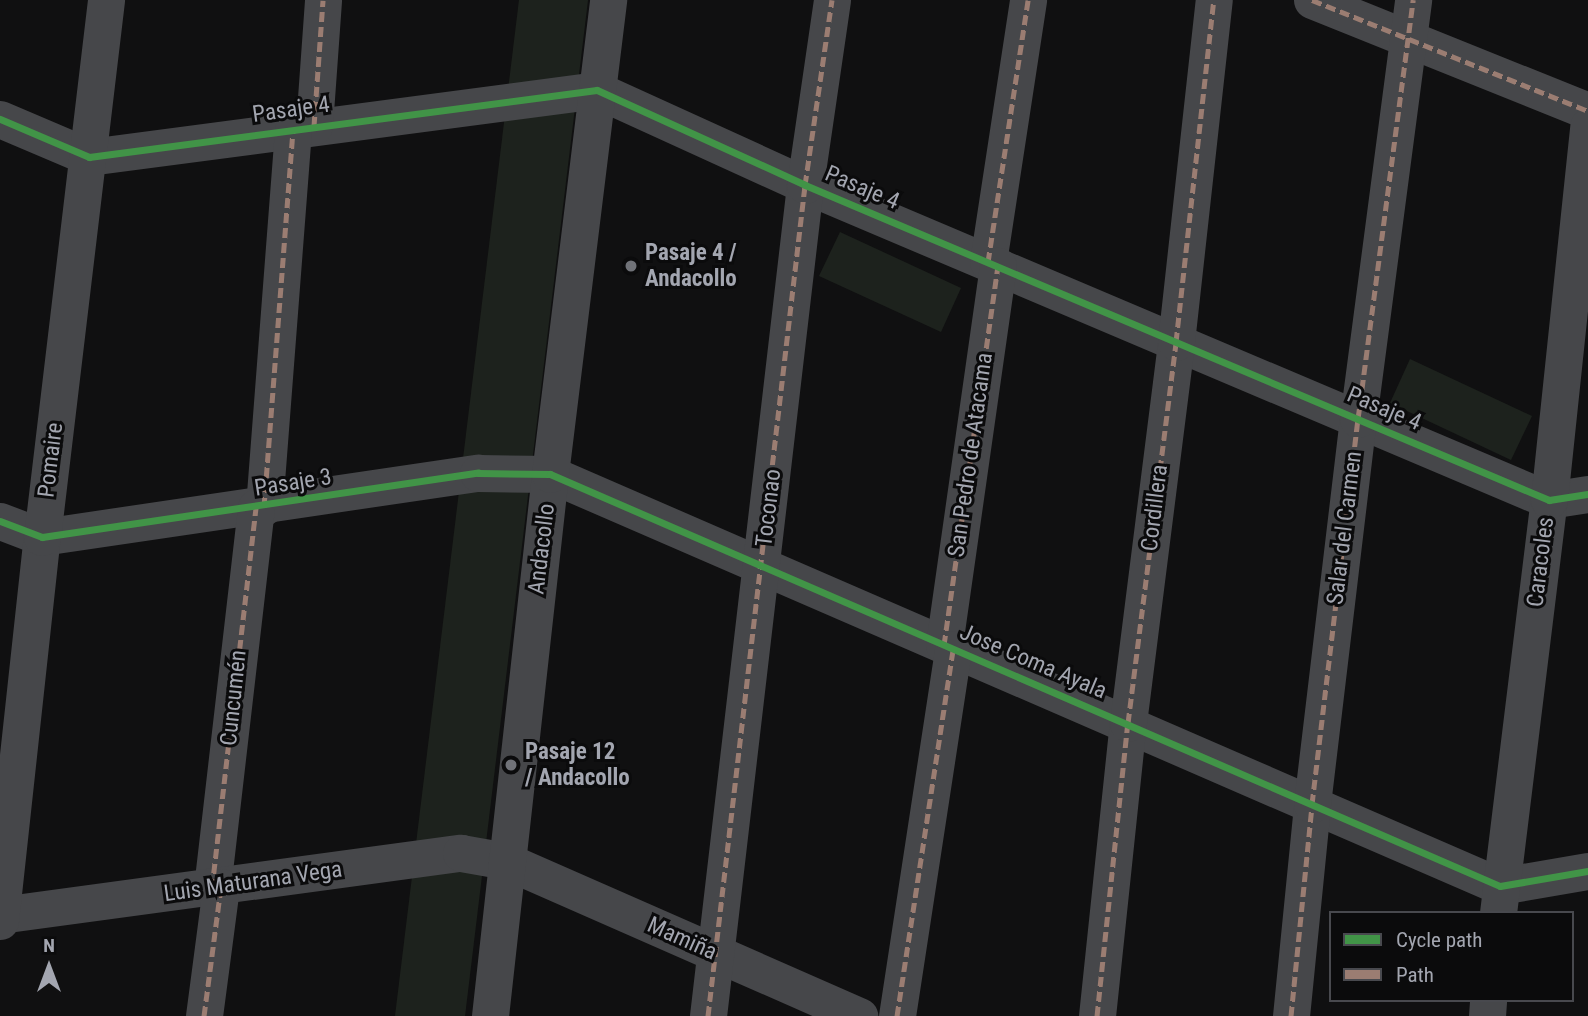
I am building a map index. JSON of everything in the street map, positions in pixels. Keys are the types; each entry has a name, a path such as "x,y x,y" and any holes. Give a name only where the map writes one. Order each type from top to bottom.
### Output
{"street":[{"name":"Pomaire","path":"0,921 42,537 106,0"},
{"name":"Cuncumén","path":"204,1016 216,888 303,127 323,0"},
{"name":"Andacollo","path":"490,1016 550,474 608,0"},
{"name":"Toconao","path":"708,1016 805,185 832,0"},
{"name":"San Pedro de Atacama","path":"897,1016 949,647 993,264 1028,0"},
{"name":"Cordillera","path":"1097,1016 1128,723 1176,342 1214,0"},
{"path":"1312,0 1588,111"},
{"name":"Salar del Carmen","path":"1290,1016 1312,804 1358,419 1413,0"},
{"name":"Pasaje 4","path":"89,158 303,127 597,90 805,185 1549,500"},
{"path":"0,119 89,158"},
{"name":"Caracoles","path":"1499,900 1549,500 1588,126"},
{"name":"Pasaje 3","path":"42,537 260,508 478,474 550,474"},
{"name":"Jose Coma Ayala","path":"550,474 1312,804 1499,900"},
{"path":"1549,500 1588,494"},
{"path":"0,521 42,537"},
{"name":"Luis Maturana Vega","path":"0,915 461,853 506,861"},
{"name":"Mamiña","path":"506,861 859,1016"},
{"path":"1499,900 1588,871"}],"shaded area":[{"path":"519,0 588,0 465,1016 395,1016"},
{"path":"840,232 961,288 941,332 819,276"},
{"path":"1410,359 1532,416 1511,460 1390,403"}],"marked path":[{"path":"314,126 323,0"},
{"path":"708,1016 805,185 832,0"},
{"path":"988,262 1028,0"},
{"path":"1097,1016 1128,723 1176,342 1214,0"},
{"path":"1312,0 1588,111"},
{"path":"1291,1016 1312,804 1358,419 1413,0"},
{"path":"264,507 293,129"},
{"path":"944,645 998,266"},
{"path":"212,888 256,508"},
{"path":"897,1016 953,649"},
{"path":"204,1016 221,887"}],"cycle path":[{"path":"0,119 89,157 597,90 805,185 1549,500 1588,494"},
{"path":"0,521 42,537 478,473 550,474 1500,886 1588,871"}],"place":[{"name":"Pasaje 4 / Andacollo","path":"631,266"},
{"name":"Pasaje 12 / Andacollo","path":"511,765"}]}
